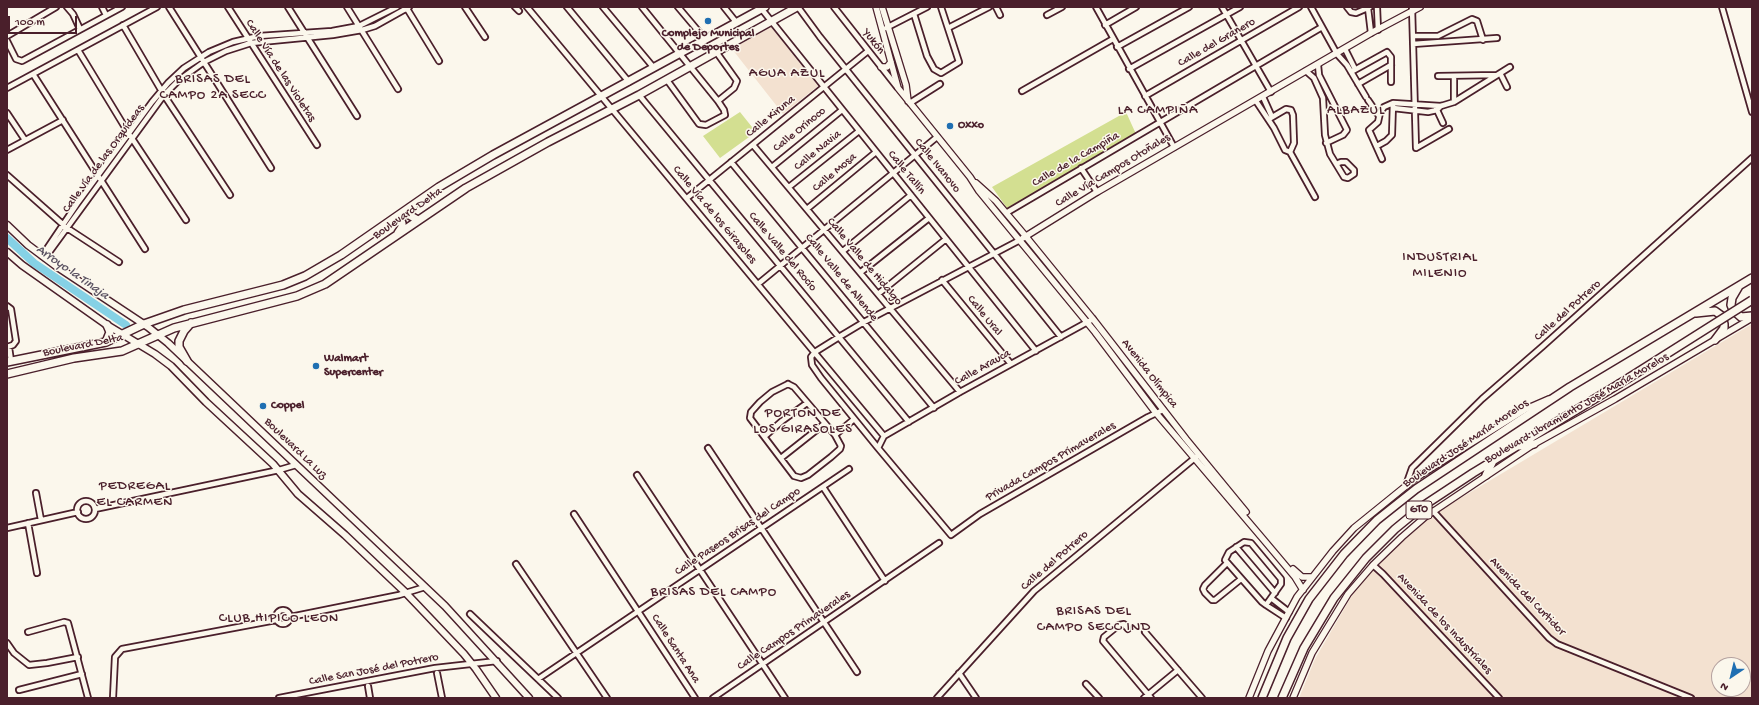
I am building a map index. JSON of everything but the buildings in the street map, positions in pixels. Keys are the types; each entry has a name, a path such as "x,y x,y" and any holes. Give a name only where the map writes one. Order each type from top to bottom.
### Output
{"main road":[{"name":"Boulevard Delta","path":"7,374 74,358 122,351 158,335 191,323 307,292 337,276 466,188 548,142 640,95 717,53 797,7"},
{"name":"Boulevard Delta","path":"9,362 106,342 144,324 199,306 294,281 315,271 341,255 439,187 493,155 762,8"},
{"path":"412,206 409,215 418,220"},
{"path":"389,222 397,221 402,223 402,227 397,235"},
{"name":"Boulevard La Luz","path":"8,227 44,257 97,295 144,324 187,361 463,624 529,698"},
{"path":"7,252 27,269 107,325 155,354 171,366 206,402 264,454 298,494 345,534 406,593 473,664 496,698"},
{"name":"Boulevard José María Morelos","path":"1262,698 1287,638 1298,616 1326,576 1357,539 1377,520 1416,489 1556,396 1752,278"},
{"path":"1739,286 1732,298 1732,310 1741,317 1752,317"},
{"name":"GTO","path":"1282,698 1294,667 1313,631 1334,598 1366,558 1395,529 1423,506 1495,459 1619,384 1752,300"},
{"path":"1691,314 1712,311 1720,313 1724,324 1721,333 1715,340"},
{"path":"187,361 179,347 179,341 184,331 191,323"},
{"path":"106,342 110,332 107,325"},
{"path":"1513,448 1534,444"},
{"path":"1486,475 1495,459"}],"street":[{"path":"7,36 56,7"},
{"path":"67,7 73,14 80,29"},
{"path":"102,7 106,15"},
{"path":"7,41 16,59 22,61 122,7"},
{"path":"7,88 157,7"},
{"path":"169,7 271,168"},
{"name":"Calle Vía de las Violetas","path":"228,7 316,145"},
{"path":"288,7 357,116"},
{"path":"347,7 398,89"},
{"name":"Calle Vía de las Orquídeas","path":"44,257 98,176 163,93 202,60 233,42 248,38 359,26 397,7"},
{"path":"407,7 439,61"},
{"name":"Calle Vía de las Orquídeas","path":"202,60 251,43 308,38 362,30 375,26 407,7"},
{"path":"465,7 485,37"},
{"name":"Calle Vía de los Girasoles","path":"528,7 884,436"},
{"path":"567,7 629,82"},
{"path":"603,7 654,68"},
{"path":"642,7 718,101 724,110 725,115 715,122 703,125 697,122 667,80"},
{"path":"678,7 705,39"},
{"path":"724,7 736,22"},
{"name":"Calle Ivanovo","path":"797,7 1061,337"},
{"name":"Yukón","path":"834,7 898,88"},
{"name":"Avenida Olímpica","path":"876,7 898,88 970,177 1006,213 1026,236 1093,319 1197,456 1295,577 1303,590"},
{"name":"Avenida Olímpica","path":"882,7 906,85 909,102"},
{"path":"881,29 888,27 927,7"},
{"path":"914,14 927,56 934,69 940,73 960,62 941,7"},
{"path":"948,28 988,7"},
{"path":"996,7 1000,15"},
{"path":"1047,15 1062,7"},
{"path":"1096,7 1174,147"},
{"path":"1105,25 1136,7"},
{"path":"1117,47 1189,7"},
{"path":"1222,7 1240,41 1256,65 1271,92"},
{"path":"1130,69 1240,7"},
{"name":"Calle del Granero","path":"1145,96 1299,7"},
{"path":"1311,7 1337,54 1353,70"},
{"path":"1347,7 1351,12 1356,13 1369,7 1371,33"},
{"path":"1377,7 1378,30"},
{"name":"Calle Vía Campos Otoñales","path":"815,352 864,322 1020,240 1097,192 1174,147 1263,97 1412,9 1420,7"},
{"path":"1722,7 1752,112"},
{"name":"Calle Tallín","path":"762,8 824,88 1036,351"},
{"path":"1412,9 1416,148 1448,129"},
{"path":"1413,36 1438,36 1472,19 1477,21 1483,40"},
{"path":"123,25 163,93 230,195"},
{"name":"Calle de la Campiña","path":"1006,213 1322,27"},
{"path":"1446,33 1447,42"},
{"path":"1413,44 1497,38"},
{"path":"1022,91 1113,39"},
{"path":"1345,49 1358,84 1379,116"},
{"path":"78,50 130,136 186,220"},
{"name":"Calle Kiruna","path":"687,198 847,70 868,51"},
{"path":"1353,70 1388,52 1391,57 1391,82"},
{"path":"717,53 737,81 736,85 718,101"},
{"path":"880,67 887,66 891,62"},
{"path":"1318,64 1319,75 1347,130 1342,135 1326,143"},
{"path":"1358,84 1391,64"},
{"path":"1393,105 1428,112 1437,110 1441,106 1454,102 1510,68"},
{"path":"1306,71 1314,78 1320,89 1324,108 1326,143 1336,164"},
{"path":"33,74 145,249"},
{"path":"1438,76 1499,74"},
{"path":"1499,74 1507,87"},
{"path":"1482,75 1484,84"},
{"path":"1454,76 1454,102"},
{"path":"909,102 940,84"},
{"path":"1320,89 1325,87"},
{"name":"Calle Valle del Rocío","path":"640,95 909,422"},
{"path":"1263,97 1270,118 1285,150 1290,152 1315,197"},
{"path":"1256,101 1270,118"},
{"path":"1382,159 1369,130 1378,122 1381,110 1384,107 1414,103 1424,105 1436,104 1441,106"},
{"path":"1324,108 1333,104"},
{"path":"1436,104 1443,123"},
{"path":"1377,146 1392,135 1393,105"},
{"path":"1270,118 1286,109 1291,110 1293,115 1294,144 1290,152"},
{"name":"Calle Orinoco","path":"772,167 842,110"},
{"path":"7,113 25,140"},
{"path":"7,150 63,120"},
{"name":"Calle Navia","path":"789,187 859,131"},
{"name":"Calle Vía de las Orquídeas","path":"65,226 102,180 130,136"},
{"path":"758,284 894,174 937,137"},
{"name":"Calle Valle de Hidalgo","path":"753,145 825,229 960,392"},
{"name":"Calle Mosa","path":"807,209 876,152"},
{"name":"Calle del Potrero","path":"1406,485 1412,468 1482,400 1533,356 1752,158"},
{"name":"Calle Valle de Allende","path":"731,162 934,408"},
{"path":"1081,168 1097,192"},
{"path":"7,175 65,226 119,262"},
{"name":"Avenida Olímpica","path":"970,177 979,191 1087,322 1156,412 1197,456 1296,573 1302,577 1312,577"},
{"path":"843,251 911,195"},
{"path":"861,272 929,218"},
{"path":"878,294 946,239"},
{"name":"Calle Ural","path":"942,280 1011,364"},
{"path":"7,306 11,309 16,338 15,343 8,347 9,362"},
{"name":"Boulevard Libramiento José María Morelos","path":"1293,698 1309,660 1324,630 1348,594 1373,565 1402,537 1433,511 1534,444 1615,399 1752,317"},
{"name":"Calle Arauca","path":"884,436 960,392 1093,319"},
{"path":"815,352 810,359 812,365 853,420 878,448 884,436"},
{"path":"790,384 807,403 835,435 841,446 804,478 798,478 794,476 765,436 750,420 750,415 753,409 772,392 785,385 790,384"},
{"name":"Boulevard Libramiento José María Morelos","path":"1249,698 1264,661 1287,615 1312,577 1354,528 1406,485 1526,409 1556,396"},
{"path":"765,436 782,421 807,403"},
{"name":"Privada Campos Primaverales","path":"878,448 951,535 980,514 1156,412 1163,410"},
{"path":"835,435 853,420"},
{"path":"782,458 824,424"},
{"path":"708,448 857,672"},
{"name":"Calle del Potrero","path":"937,698 1034,591 1197,456"},
{"path":"95,509 279,470 296,465"},
{"name":"Calle Paseos Brisas del Campo","path":"538,678 762,529 849,469"},
{"path":"637,475 785,698"},
{"path":"823,487 885,580 939,543"},
{"path":"36,493 41,520"},
{"path":"87,502 91,503 95,509 93,516 86,519 79,515 78,512 80,504 87,502"},
{"name":"Avenida del Curtidor","path":"1433,511 1545,634 1557,644 1691,698"},
{"path":"7,528 78,512"},
{"name":"Calle Santa Ana","path":"574,514 695,698"},
{"path":"28,523 37,573"},
{"path":"1266,605 1282,582 1253,545 1247,542 1236,547 1226,555 1225,560 1257,597 1266,605 1287,615"},
{"path":"1236,547 1275,593"},
{"path":"1227,563 1204,587 1203,591 1212,600 1215,600 1241,579"},
{"path":"516,564 607,698"},
{"name":"Avenida de los Industriales","path":"1373,565 1499,698"},
{"name":"Calle Campos Primaverales","path":"713,698 885,580"},
{"path":"113,698 115,656 122,649 276,620 279,623 286,624 290,617 406,593 425,587"},
{"path":"1271,598 1287,615"},
{"path":"276,620 276,616 280,611 286,612 290,617"},
{"path":"470,614 558,698"},
{"path":"28,632 68,622 88,698"},
{"path":"1128,629 1124,624 1121,624 1104,637 1103,641 1150,696"},
{"path":"1145,632 1202,698"},
{"path":"7,643 14,653 29,665 78,657"},
{"name":"Calle San José del Potrero","path":"279,698 291,697 435,668 496,661"},
{"path":"1144,698 1150,696 1178,670"},
{"path":"437,673 442,698"},
{"path":"959,673 976,698"},
{"path":"19,690 82,674"},
{"path":"1086,684 1099,698"},
{"path":"368,686 370,698"}],"shaded area":[{"path":"771,27 818,86 783,114 732,49"},
{"path":"1752,324 1752,698 1299,698 1315,659 1365,573 1434,514"}],"green space":[{"path":"740,112 756,132 720,158 703,136"},
{"path":"1126,112 1136,134 1007,208 992,187"}],"waterway":[{"name":"Arroyo la Tinaja","path":"7,238 34,263 126,325"}],"place":[{"name":"Complejo Municipal de Deportes","path":"708,21"},
{"name":"Oxxo","path":"950,126"},
{"name":"Walmart Supercenter","path":"316,366"},
{"name":"Coppel","path":"263,406"}],"district":[{"name":"AGUA AZUL","path":"787,74"},
{"name":"BRISAS DEL CAMPO 2A SECC","path":"213,88"},
{"name":"LA CAMPIÑA","path":"1158,111"},
{"name":"ALBAZUL","path":"1356,111"},
{"name":"INDUSTRIAL MILENIO","path":"1440,266"},
{"name":"PORTON DE LOS GIRASOLES","path":"803,422"},
{"name":"PEDREGAL EL CARMEN","path":"135,496"},
{"name":"BRISAS DEL CAMPO","path":"714,593"},
{"name":"CLUB HIPICO LEON","path":"279,619"},
{"name":"BRISAS DEL CAMPO SECC IND","path":"1094,620"}]}
